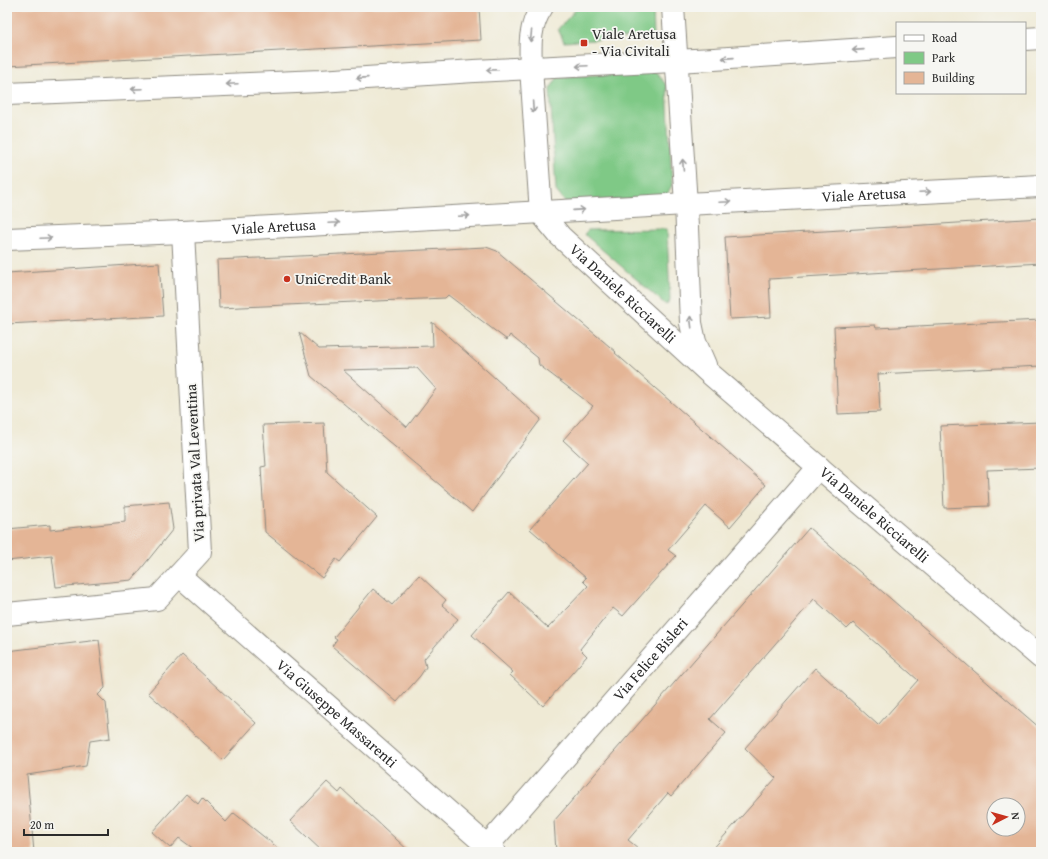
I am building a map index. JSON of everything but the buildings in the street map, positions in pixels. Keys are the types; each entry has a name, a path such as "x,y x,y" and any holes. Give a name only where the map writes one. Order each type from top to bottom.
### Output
{"street":[{"path":"540,213 530,68 532,30 537,15 542,7"},
{"path":"673,7 686,204"},
{"path":"1026,39 1041,38"},
{"path":"7,94 312,81 474,70 677,61 896,47"},
{"name":"Viale Aretusa","path":"7,239 183,232 1041,186"},
{"name":"Via Daniele Ricciarelli","path":"686,204 691,323 695,342 708,372"},
{"name":"Via Daniele Ricciarelli","path":"540,213 560,236 708,372 1041,658"},
{"name":"Via privata Val Leventina","path":"7,614 158,599 200,552 183,232"},
{"name":"Via Felice Bisleri","path":"488,850 819,467"},
{"name":"Via Giuseppe Massarenti","path":"179,575 488,850"}],"green space":[{"path":"578,7 653,7 654,36 564,42 558,29"},
{"path":"656,72 667,86 672,185 665,198 565,202 556,191 550,89 558,77"},
{"path":"667,229 670,300 666,305 584,234 588,230"}],"place":[{"name":"Viale Aretusa - Via Civitali","path":"584,43"},
{"name":"UniCredit Bank","path":"287,279"}]}
